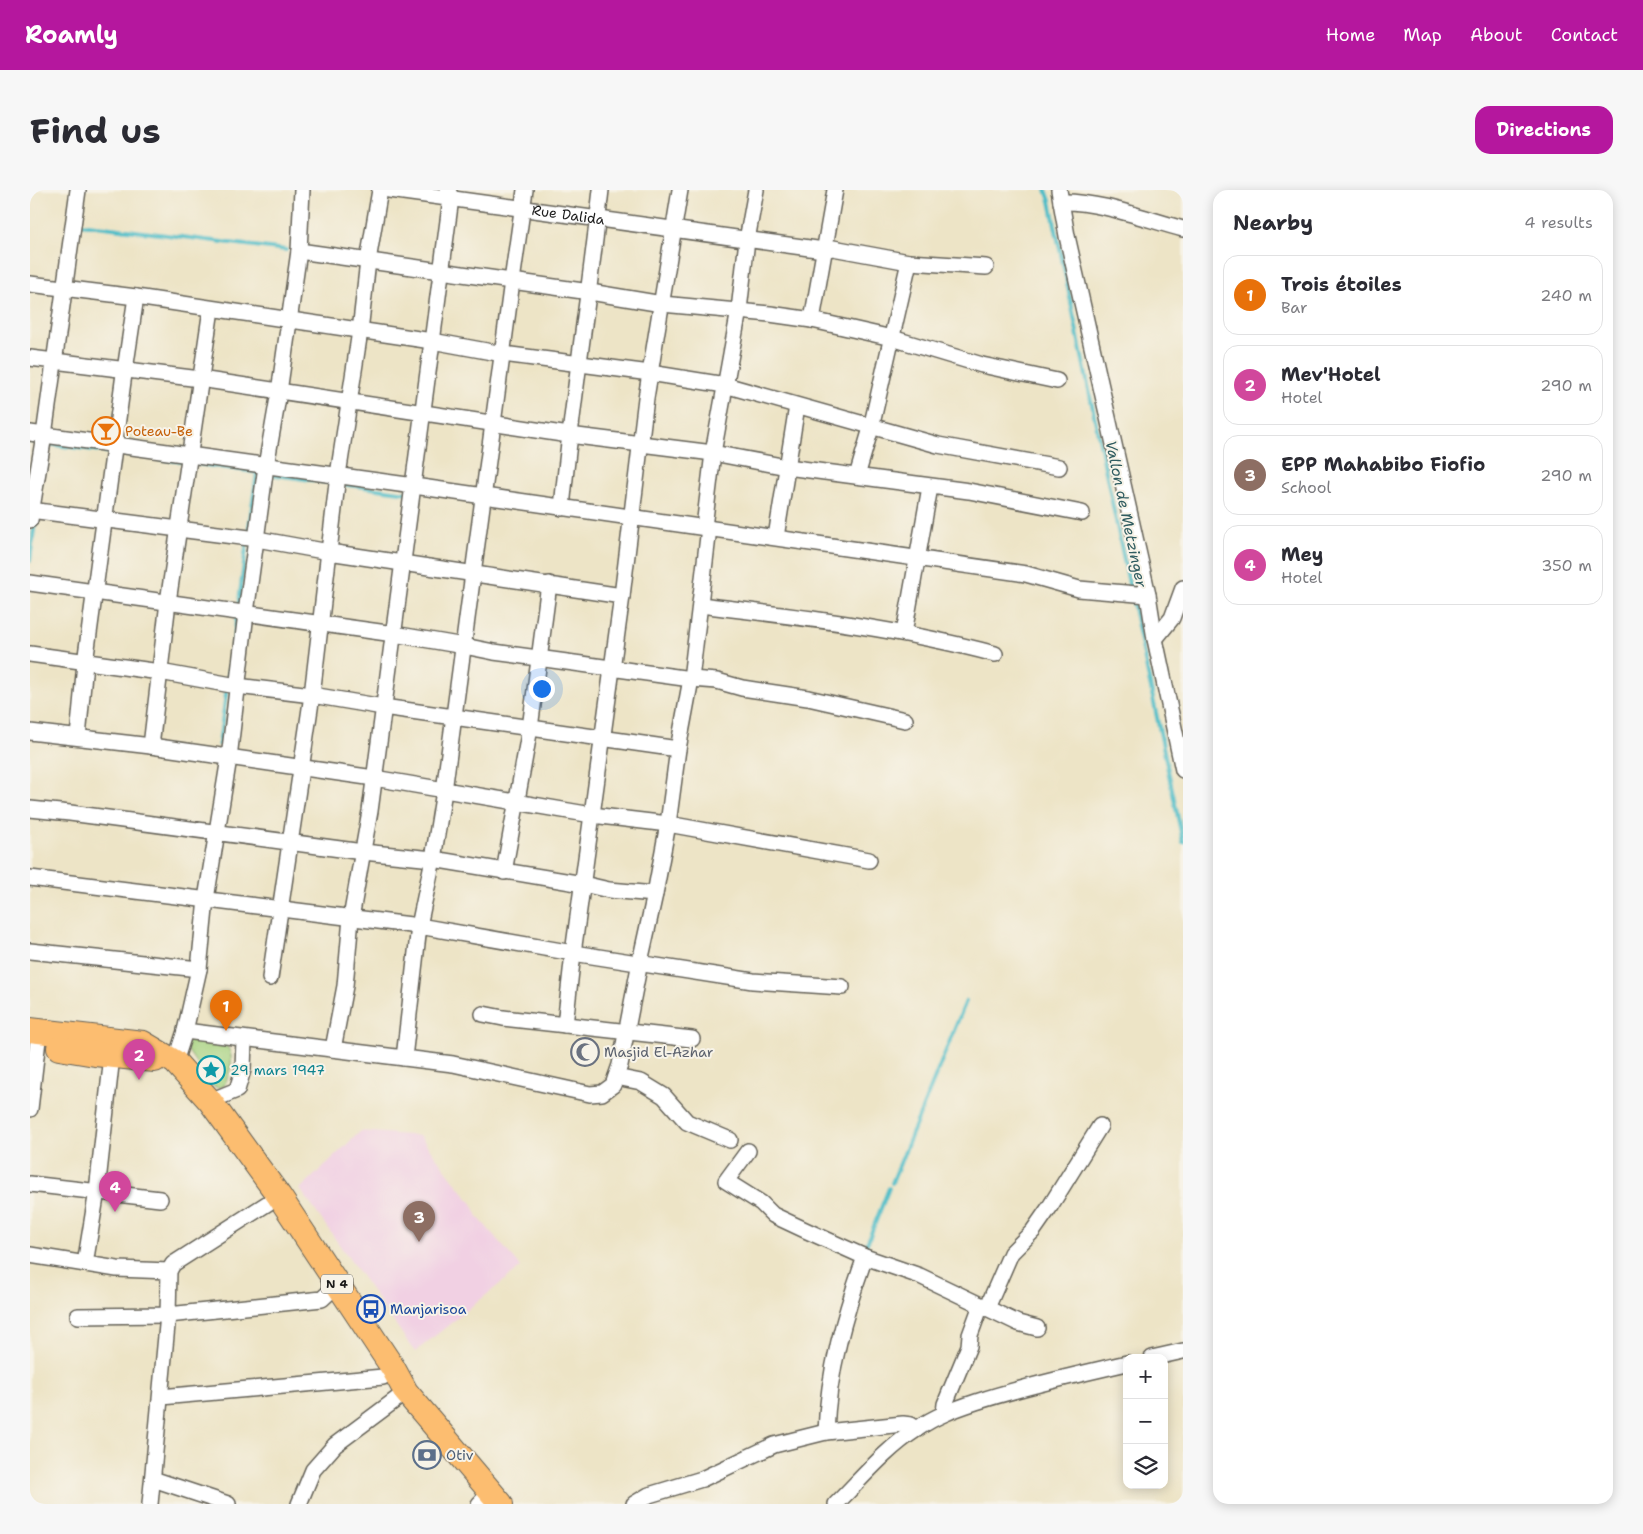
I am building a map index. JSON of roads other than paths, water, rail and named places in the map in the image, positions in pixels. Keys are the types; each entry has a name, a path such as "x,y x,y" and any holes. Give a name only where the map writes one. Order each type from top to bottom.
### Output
{"main road":[{"name":"N 4","path":"34,1037 143,1043 175,1062 210,1101 279,1196 393,1368 406,1392 490,1500"},
{"path":"34,1037 112,1056 175,1062"}],"street":[{"path":"78,190 54,361 37,434 30,513 104,519 257,539 329,552 622,596"},
{"path":"175,1062 185,1031 199,969 206,899 229,758 266,466 280,392 299,251 302,190"},
{"path":"270,978 312,695 338,475 360,331 368,261 380,190"},
{"name":"Rue Dalida","path":"390,190 450,194 523,209 824,250 832,248 909,262 986,267"},
{"path":"404,1058 419,926 433,859 444,791 525,190"},
{"path":"562,508 569,435 590,292 601,190"},
{"path":"565,1025 573,953 604,737 646,398 680,190"},
{"path":"185,1031 453,1064 590,1094 602,1093 613,1085 620,1065 668,824 678,749 691,679 700,605 713,453 739,310 747,240 756,190"},
{"path":"812,320 835,190"},
{"path":"333,1049 345,986 351,918 363,852 382,706 394,634 450,194"},
{"path":"1060,196 1076,202 1117,211 1183,230"},
{"path":"1060,196 1071,256 1148,595 1154,639 1183,770"},
{"path":"299,251 662,304 739,310 812,320 892,338 982,365 1057,382"},
{"path":"858,476 871,428 909,262"},
{"path":"30,284 136,297 432,341 503,354 650,373 725,385 871,428 938,445 1059,467"},
{"path":"78,737 94,592 136,297"},
{"path":"151,746 168,602 211,309"},
{"path":"30,358 125,372 200,379 569,435 713,453 787,467 969,492 1082,513"},
{"path":"776,537 797,406"},
{"path":"37,434 707,527 1026,574 1079,589 1148,595"},
{"path":"904,633 930,487"},
{"path":"30,583 394,634 494,652 717,681 742,688 808,698 905,720"},
{"path":"504,872 530,728 550,584"},
{"path":"1154,639 1172,618 1183,588"},
{"path":"700,605 838,622 904,633 995,654"},
{"path":"30,654 160,672 237,686 312,695 678,749"},
{"path":"30,732 151,746 374,778 592,815 668,824 870,860"},
{"path":"30,809 290,843 433,859 609,890 655,894"},
{"path":"30,878 419,926 753,982 842,987"},
{"path":"30,951 199,969"},
{"path":"483,1014 503,1018 692,1039"},
{"path":"30,1109 34,1037"},
{"path":"210,1101 237,1090 243,1070 244,1039"},
{"path":"85,1264 96,1191 112,1056"},
{"path":"616,1077 641,1082 664,1096 687,1122 730,1140"},
{"path":"944,1413 945,1404 969,1346 970,1335 1011,1253 1033,1231 1100,1126"},
{"path":"748,1150 726,1181 761,1202 773,1215 865,1257 920,1276 1018,1323 1037,1328"},
{"path":"30,1184 160,1198"},
{"path":"150,1504 168,1315 169,1271 173,1264 279,1196"},
{"path":"30,1255 117,1269 169,1271"},
{"path":"826,1432 827,1410 841,1330 865,1257"},
{"path":"78,1316 168,1315 322,1299 337,1285"},
{"path":"1168,1355 1183,1352"},
{"path":"836,1504 881,1456 917,1429 944,1413 995,1396 1123,1364"},
{"path":"161,1397 383,1377 393,1368"},
{"path":"299,1504 313,1470 335,1445 406,1392"},
{"path":"634,1504 649,1495 702,1479 774,1445 826,1432 903,1424 911,1425 917,1429"},
{"path":"153,1479 228,1504"}],"waterway":[{"name":"Vallon de Metzinger","path":"1046,190 1050,201 1130,589"},
{"path":"80,224 286,250"},
{"path":"30,441 38,442"},
{"path":"47,444 109,452"},
{"path":"119,453 184,462"},
{"path":"191,463 261,473"},
{"path":"248,534 257,473"},
{"path":"268,474 333,483"},
{"path":"340,484 408,493"},
{"path":"30,561 35,521"},
{"path":"238,609 247,541"},
{"name":"Vallon de Metzinger","path":"1132,598 1183,842"},
{"path":"228,680 237,616"},
{"path":"219,744 227,687"},
{"path":"892,1183 966,1001"},
{"path":"864,1251 889,1188"}],"place":[{"name":"Poteau-Be","path":"106,431"},
{"name":"Trois étoiles","path":"226,1031"},
{"name":"Masjid El-Azhar","path":"585,1052"},
{"name":"29 mars 1947","path":"211,1070"},
{"name":"Mev'Hotel","path":"139,1080"},
{"name":"Mey","path":"115,1212"},
{"name":"EPP Mahabibo Fiofio","path":"419,1242"},
{"name":"Manjarisoa","path":"371,1309"},
{"name":"Otiv","path":"427,1455"}]}
